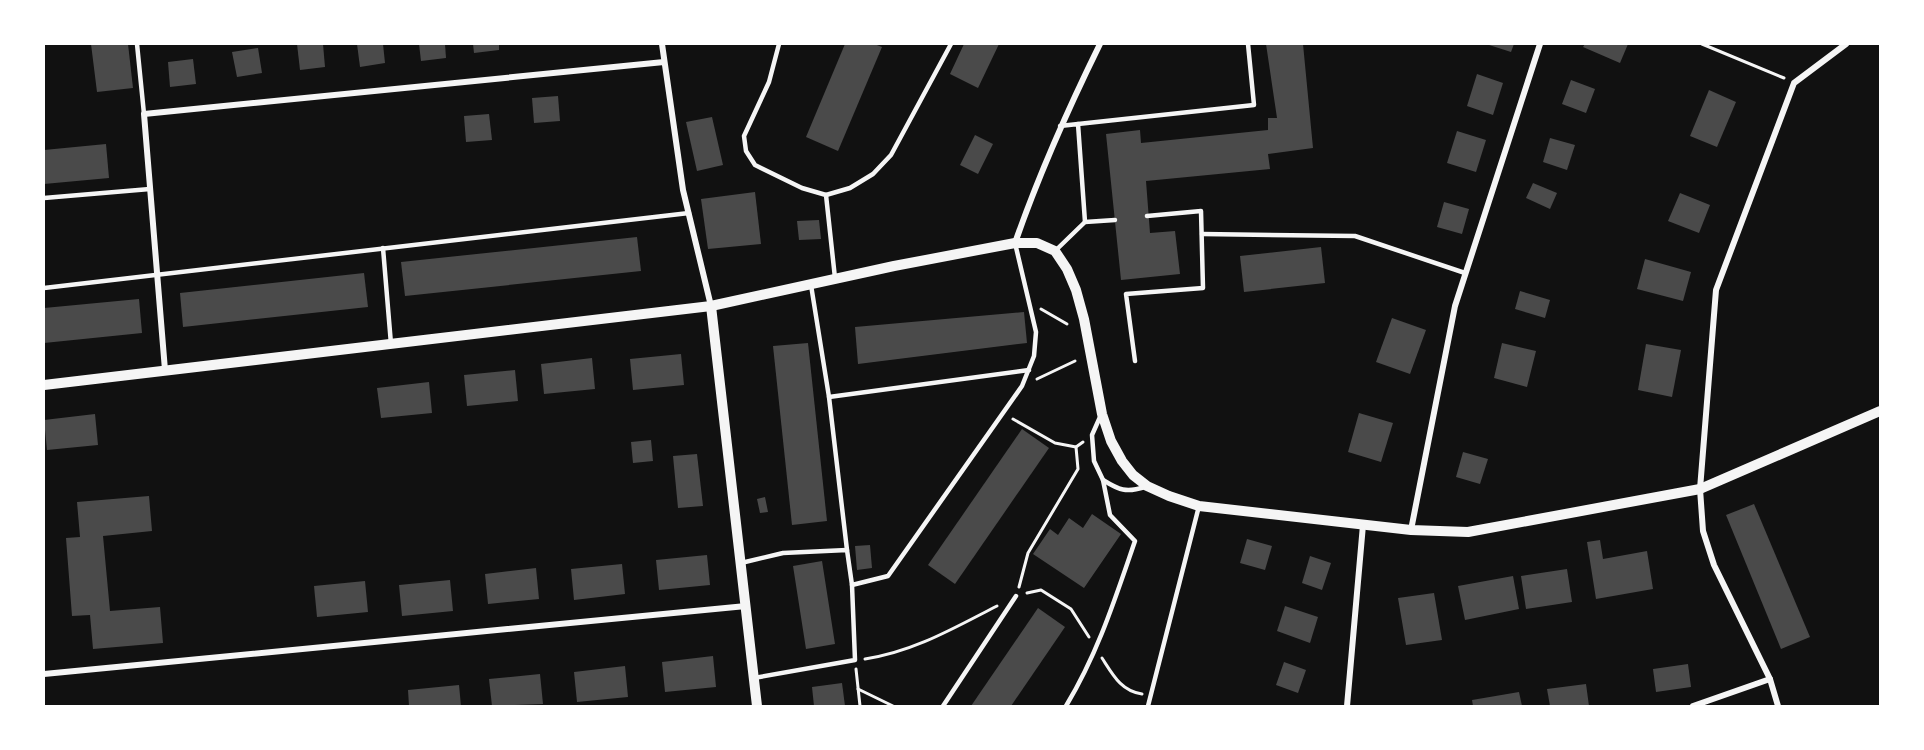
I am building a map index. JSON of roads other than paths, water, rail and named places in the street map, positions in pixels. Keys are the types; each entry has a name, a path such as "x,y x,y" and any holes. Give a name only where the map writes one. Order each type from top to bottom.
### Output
{"street":[{"path":"662,44 683,190 711,306 757,706"},
{"path":"1015,243 1033,190 1060,126 1100,44"},
{"path":"1411,530 1455,306 1539,44"},
{"path":"1778,706 1770,679 1714,565 1703,531 1700,489 1716,290 1794,83 1846,44"},
{"path":"165,370 144,114 663,62"},
{"path":"44,385 711,306 835,278 1015,243 1037,243 1055,250 1076,290 1084,319 1102,414 1111,441 1122,461 1133,475 1147,486 1199,506 1411,530 1468,532 1700,489 1881,411"},
{"path":"1347,706 1363,525"},
{"path":"44,674 746,606"},
{"path":"1693,706 1770,679"}],"lane":[{"path":"137,44 144,114"},
{"path":"779,44 769,82 744,136 746,151 754,165 802,188 826,195 850,188 873,174 891,155 951,44"},
{"path":"1060,126 1254,105 1248,44"},
{"path":"1078,124 1085,222"},
{"path":"44,198 150,189"},
{"path":"826,195 835,278"},
{"path":"1135,361 1126,294 1203,288 1202,211 1147,216"},
{"path":"44,288 689,213"},
{"path":"1055,250 1085,222 1114,220"},
{"path":"1202,234 1355,236 1465,273"},
{"path":"852,585 888,576 1022,386 1034,356 1036,332 1015,243"},
{"path":"383,248 391,344"},
{"path":"754,678 855,660 852,585 830,397 811,284"},
{"path":"830,397 1029,370"},
{"path":"1066,706 1085,675 1096,649 1135,541 1110,515 1103,480 1094,460 1092,435 1102,414"},
{"path":"1103,480 1119,490 1136,490 1147,486"},
{"path":"1148,706 1199,506"},
{"path":"741,563 783,553 847,550"},
{"path":"943,706 1016,596"}]}
